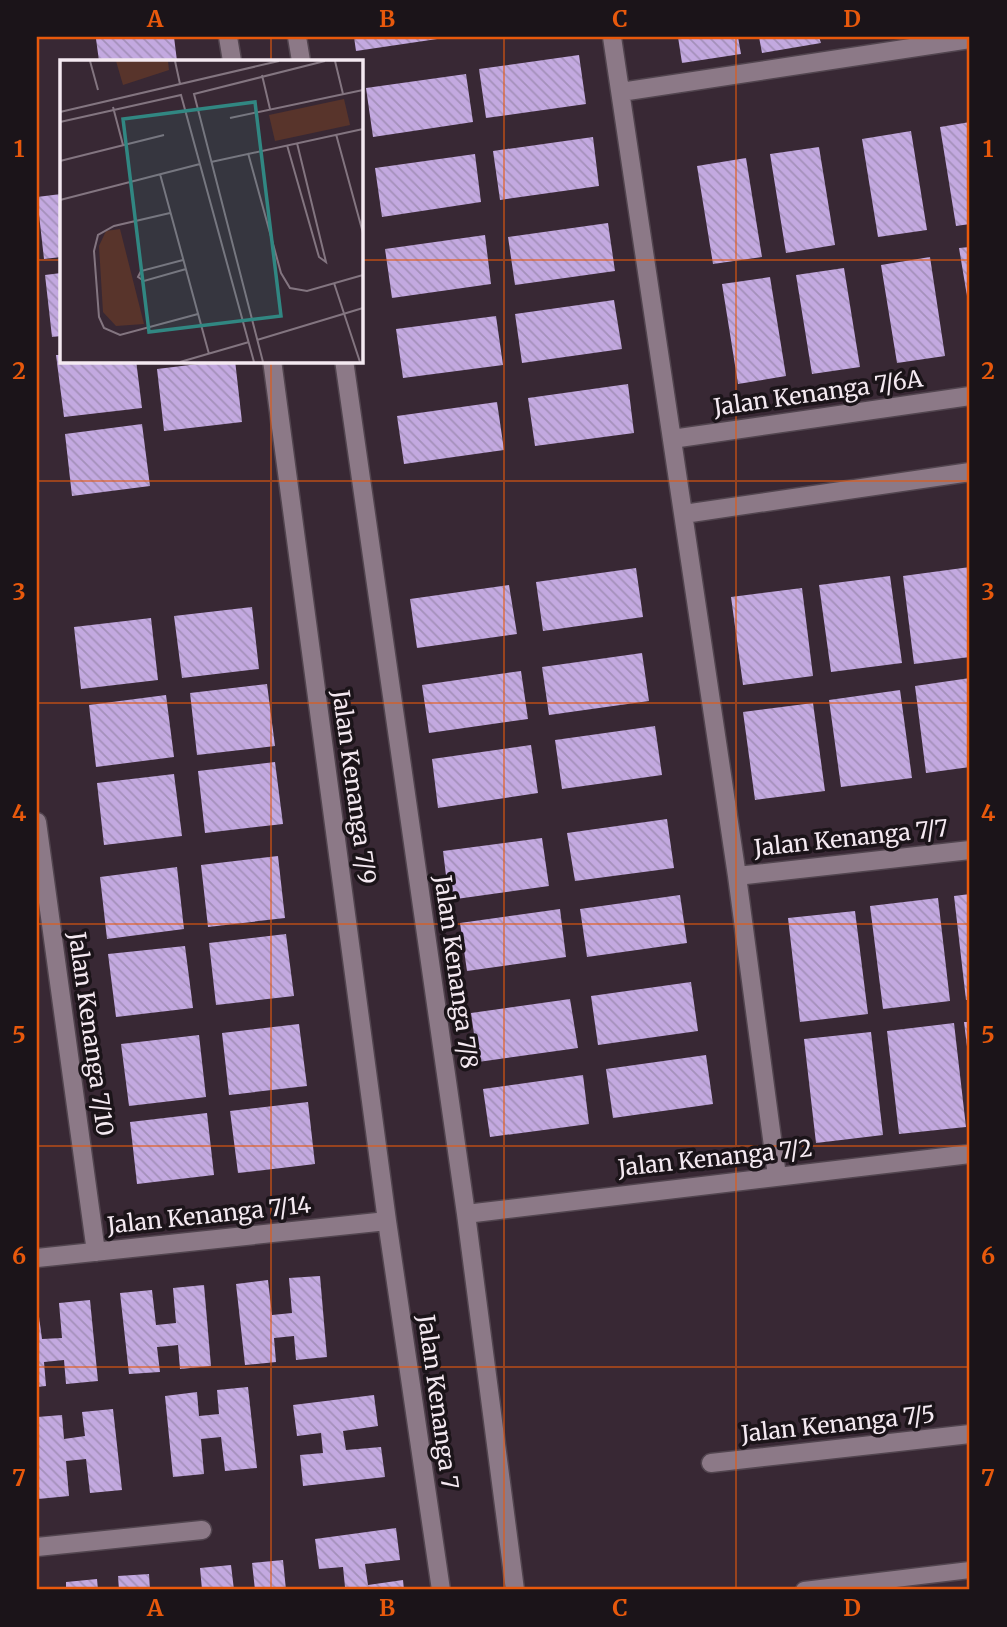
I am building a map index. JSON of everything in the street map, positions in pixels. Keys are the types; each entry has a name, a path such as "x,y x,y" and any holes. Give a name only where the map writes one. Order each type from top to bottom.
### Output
{"street":[{"path":"229,37 232,60"},
{"path":"297,37 301,60"},
{"path":"612,37 737,876 777,1176"},
{"path":"621,92 970,39"},
{"name":"Jalan Kenanga 7/9","path":"272,362 387,1220"},
{"name":"Jalan Kenanga 7/8","path":"344,362 467,1214 515,1590"},
{"name":"Jalan Kenanga 7/6A","path":"672,439 970,396"},
{"path":"684,514 970,472"},
{"name":"Jalan Kenanga 7/10","path":"37,822 96,1252"},
{"name":"Jalan Kenanga 7/7","path":"737,876 970,850"},
{"name":"Jalan Kenanga 7/2","path":"467,1214 970,1154"},
{"name":"Jalan Kenanga 7/14","path":"37,1258 387,1220"},
{"name":"Jalan Kenanga 7","path":"387,1220 441,1590"},
{"name":"Jalan Kenanga 7/5","path":"710,1463 970,1434"},
{"path":"37,1547 202,1530"}],"lane":[{"path":"804,1590 970,1570"}],"building":[{"path":"174,37 177,60 99,60 96,39"},
{"path":"354,37 443,37 444,38 356,51"},
{"path":"678,37 738,37 741,54 682,63"},
{"path":"759,37 819,37 821,43 762,53"},
{"path":"579,55 586,104 486,118 479,69"},
{"path":"466,74 473,122 373,137 366,88"},
{"path":"970,122 970,224 956,226 940,127"},
{"path":"911,131 927,230 878,237 862,139"},
{"path":"593,137 599,186 500,200 493,151"},
{"path":"819,147 835,245 786,253 770,154"},
{"path":"475,154 481,202 382,217 375,168"},
{"path":"746,158 762,257 713,264 697,166"},
{"path":"60,194 60,257 44,259 37,197"},
{"path":"608,223 615,271 515,285 508,237"},
{"path":"485,235 491,284 392,298 385,249"},
{"path":"970,247 970,308 969,308 959,248"},
{"path":"930,257 945,356 897,363 881,265"},
{"path":"844,268 860,367 812,374 796,275"},
{"path":"60,273 60,336 52,337 45,275"},
{"path":"770,277 786,376 738,384 722,284"},
{"path":"614,300 622,349 522,363 515,314"},
{"path":"496,316 503,365 403,378 396,329"},
{"path":"56,355 60,355 60,362 136,362 142,408 64,417"},
{"path":"235,362 242,422 164,431 157,369"},
{"path":"628,384 634,433 535,446 528,398"},
{"path":"497,402 504,450 404,464 397,416"},
{"path":"142,424 150,486 72,496 65,434"},
{"path":"970,567 970,657 914,664 903,576"},
{"path":"636,568 643,617 543,631 536,582"},
{"path":"890,576 902,663 831,672 819,585"},
{"path":"509,585 517,634 417,648 410,599"},
{"path":"802,588 813,676 743,685 731,597"},
{"path":"252,607 259,669 182,678 174,616"},
{"path":"151,618 158,680 81,689 74,627"},
{"path":"642,653 649,701 549,715 542,667"},
{"path":"521,671 528,719 429,733 422,685"},
{"path":"970,678 970,767 926,773 915,686"},
{"path":"267,684 275,746 197,755 190,693"},
{"path":"900,690 912,778 841,787 829,700"},
{"path":"166,695 174,757 96,767 89,705"},
{"path":"813,703 825,791 755,800 743,712"},
{"path":"655,726 662,775 562,789 555,740"},
{"path":"531,745 538,793 438,808 432,759"},
{"path":"275,762 283,824 205,833 198,771"},
{"path":"174,774 182,836 104,845 97,783"},
{"path":"667,819 674,868 575,881 567,833"},
{"path":"542,838 549,886 449,900 443,851"},
{"path":"278,856 285,918 208,927 201,865"},
{"path":"177,867 184,929 107,939 100,877"},
{"path":"970,894 970,999 966,1000 954,896"},
{"path":"680,895 687,943 587,957 580,909"},
{"path":"938,898 950,1001 883,1009 870,906"},
{"path":"560,909 566,957 467,971 460,923"},
{"path":"855,911 868,1014 800,1022 788,918"},
{"path":"286,934 294,996 216,1005 209,943"},
{"path":"185,946 193,1008 116,1017 108,954"},
{"path":"691,982 698,1031 598,1045 591,996"},
{"path":"570,999 578,1048 478,1062 471,1013"},
{"path":"964,1022 970,1022 970,1063 969,1063"},
{"path":"954,1023 966,1127 899,1134 887,1031"},
{"path":"299,1024 307,1086 229,1095 222,1033"},
{"path":"871,1032 883,1135 816,1143 804,1039"},
{"path":"199,1035 206,1097 129,1106 121,1044"},
{"path":"706,1055 713,1104 613,1118 606,1069"},
{"path":"583,1075 589,1124 490,1137 483,1089"},
{"path":"308,1102 315,1164 238,1173 230,1111"},
{"path":"207,1113 214,1175 137,1184 130,1122"},
{"path":"320,1276 327,1357 296,1360 294,1336 274,1338 276,1362 245,1365 236,1284 268,1280 272,1315 292,1313 289,1278"},
{"path":"204,1285 211,1366 180,1369 178,1345 157,1347 160,1372 129,1374 120,1293 152,1290 156,1325 176,1323 173,1288"},
{"path":"90,1300 98,1381 66,1384 64,1360 44,1362 46,1386 37,1387 37,1302 42,1339 62,1338 59,1303"},
{"path":"248,1387 257,1468 225,1471 221,1437 201,1439 204,1474 173,1477 165,1396 197,1392 199,1416 219,1414 217,1390"},
{"path":"374,1395 378,1426 343,1431 346,1450 381,1447 385,1477 303,1486 300,1455 323,1453 321,1433 297,1436 293,1405"},
{"path":"113,1409 122,1490 90,1493 86,1459 66,1461 69,1496 38,1499 37,1417 62,1415 64,1439 85,1436 82,1412"},
{"path":"396,1528 400,1560 365,1564 368,1585 403,1580 404,1590 331,1590 345,1587 343,1567 319,1569 315,1539"},
{"path":"283,1560 286,1590 255,1590 252,1563"},
{"path":"231,1565 234,1590 202,1590 200,1568"},
{"path":"149,1574 150,1590 119,1590 118,1576"},
{"path":"97,1579 98,1590 66,1590 66,1582"}]}
